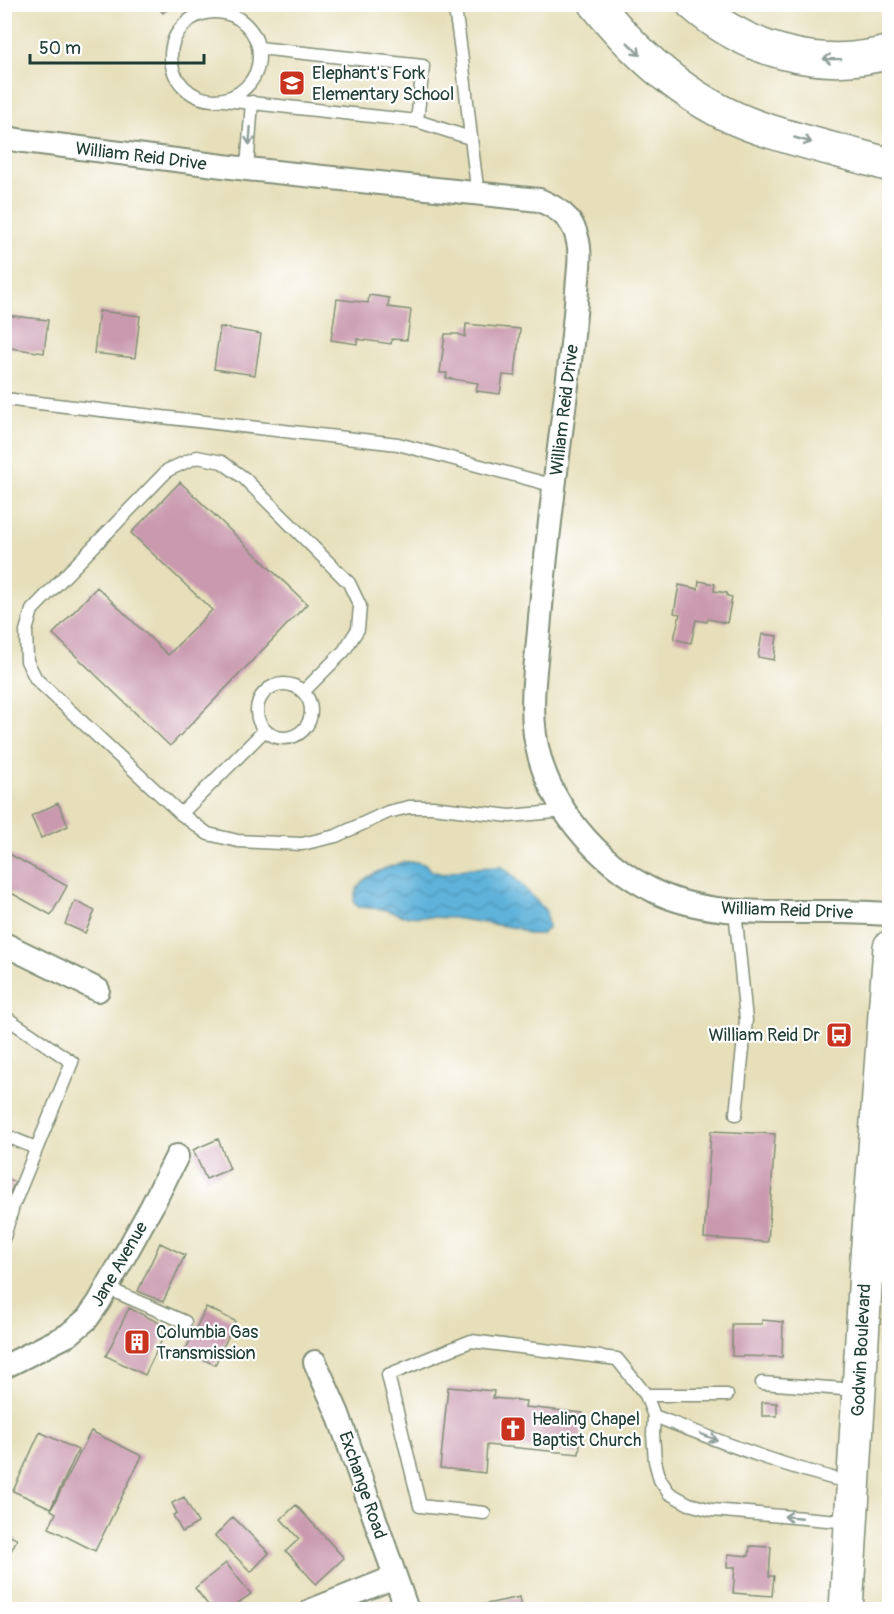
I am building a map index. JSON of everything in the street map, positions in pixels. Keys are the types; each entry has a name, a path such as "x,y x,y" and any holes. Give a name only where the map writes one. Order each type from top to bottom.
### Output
{"main road":[{"path":"596,4 636,52 674,84 713,108 756,127 890,165"},
{"path":"693,4 710,19 741,37 783,53 837,60 890,52"},
{"name":"Godwin Boulevard","path":"846,1610 859,1390 878,1273 890,947"}],"street":[{"name":"William Reid Drive","path":"4,136 17,140 248,169 539,200 555,207 568,218 577,233 580,250 541,596 532,705 535,737 543,768 553,791 566,812 595,848 622,872 658,892 694,904 735,910 890,914"},
{"path":"4,944 98,990"},
{"name":"Jane Avenue","path":"4,1367 68,1335 87,1318 152,1206 177,1156"},
{"name":"Exchange Road","path":"315,1362 338,1414 407,1610"},
{"path":"312,1610 395,1577"}],"lane":[{"path":"454,4 478,194"},
{"path":"224,100 242,90 255,75 259,62 259,48 246,24 234,16 221,12 207,13 193,17 182,26 174,37 171,51 171,65 180,84 196,97 417,121 470,138"},
{"path":"259,48 423,66 417,121"},
{"path":"248,169 252,102"},
{"path":"4,399 398,444 555,486"},
{"path":"303,692 344,651 358,628 360,606 349,583 244,478 222,462 197,457 168,470 32,609 26,631 27,661 36,678 181,814 208,834 238,841 302,844 336,836 388,812 409,807 432,807 510,816 566,812"},
{"path":"286,684 303,692 311,707 311,715 303,730 289,738 280,738 265,730 257,714 262,696 269,689 286,684"},
{"path":"181,814 265,730"},
{"path":"735,910 746,1020 736,1114"},
{"path":"4,1237 13,1206 72,1062 5,1017"},
{"path":"4,1135 36,1148"},
{"path":"106,1288 185,1322"},
{"path":"484,1513 420,1506 388,1375 471,1341 617,1359 646,1395 654,1416 655,1452 660,1480 669,1493 688,1504 712,1510 851,1522"},
{"path":"762,1383 859,1390"},
{"path":"646,1395 728,1395"},
{"path":"654,1416 806,1472 853,1483"}],"water":[{"path":"403,862 417,862 426,865 432,871 443,874 470,868 501,867 510,873 546,911 548,928 542,934 528,934 517,928 453,918 404,916 383,909 359,907 354,903 355,894 364,880 378,871"}],"building":[{"path":"155,4 173,4 163,13"},
{"path":"369,295 389,298 388,307 411,310 407,340 392,339 391,344 357,339 357,344 331,340 337,299 368,303"},
{"path":"99,311 140,316 135,358 94,353"},
{"path":"4,315 48,320 44,353 4,347"},
{"path":"466,324 520,329 515,376 503,375 500,394 476,391 478,383 446,378 447,373 440,373 445,334 458,334 465,337"},
{"path":"220,327 261,334 255,375 214,369"},
{"path":"180,482 307,604 170,746 53,634 97,587 168,655 212,610 131,533"},
{"path":"699,581 715,584 714,591 727,593 727,596 732,597 727,623 708,619 707,622 696,620 691,643 674,639 680,614 674,613 679,585 698,589"},
{"path":"762,634 777,636 774,660 758,657"},
{"path":"58,803 68,826 41,838 31,816"},
{"path":"4,851 67,886 51,915 4,889"},
{"path":"75,901 95,911 85,933 65,924"},
{"path":"711,1131 775,1134 768,1242 704,1238"},
{"path":"218,1139 230,1169 206,1179 193,1150"},
{"path":"4,1177 15,1182 4,1205"},
{"path":"160,1243 185,1255 163,1302 138,1291"},
{"path":"206,1307 235,1321 215,1365 185,1351"},
{"name":"Columbia Gas Transmission","path":"129,1308 168,1327 145,1375 106,1356"},
{"path":"762,1320 783,1322 782,1357 732,1356 732,1324 762,1324"},
{"name":"Healing Chapel Baptist Church","path":"448,1387 494,1391 493,1398 526,1401 525,1407 583,1413 579,1454 487,1445 485,1473 440,1468"},
{"path":"762,1402 777,1403 777,1416 762,1416"},
{"path":"91,1431 142,1456 95,1551 49,1528 56,1513 51,1510"},
{"path":"40,1432 78,1450 51,1508 13,1491"},
{"path":"184,1497 198,1523 182,1532 173,1515 177,1513 172,1503"},
{"path":"296,1505 344,1558 316,1584 286,1551 299,1539 281,1519"},
{"path":"233,1517 269,1553 251,1572 215,1536"},
{"path":"4,1533 17,1539 4,1565"},
{"path":"750,1546 771,1547 769,1576 774,1576 772,1596 733,1593 735,1567 727,1567 728,1554 749,1556"},
{"path":"226,1563 251,1594 238,1603 242,1608 240,1610 212,1610 195,1588"},
{"path":"520,1597 523,1610 472,1610 472,1607"}],"place":[{"name":"Elephant's Fork Elementary School","path":"292,83"},
{"name":"William Reid Dr","path":"839,1035"},
{"name":"Columbia Gas Transmission","path":"137,1342"},
{"name":"Healing Chapel Baptist Church","path":"513,1429"}]}
